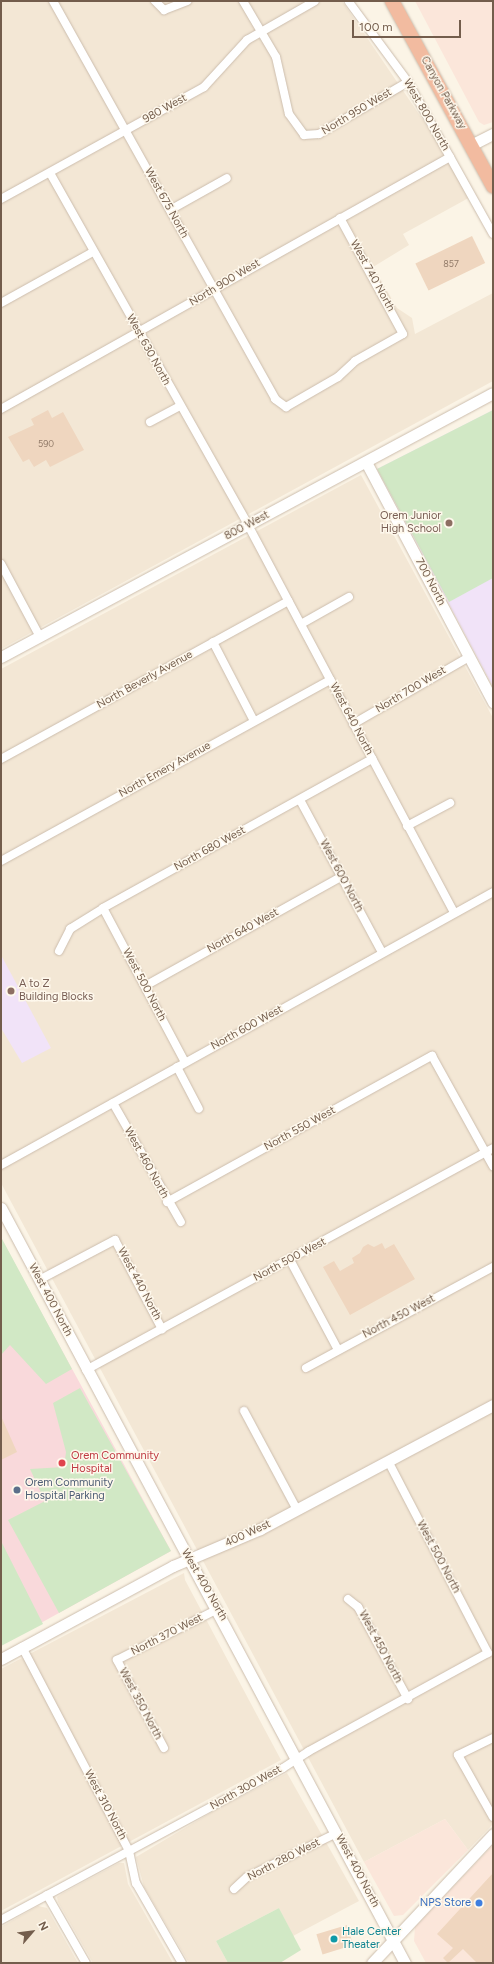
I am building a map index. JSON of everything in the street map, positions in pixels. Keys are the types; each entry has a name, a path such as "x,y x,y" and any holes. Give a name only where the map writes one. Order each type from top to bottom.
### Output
{"highway":[{"name":"Canyon Parkway","path":"392,1 493,186"}],"main road":[{"path":"471,145 493,134"},
{"name":"800 West","path":"1,657 248,526 493,393"},
{"name":"700 North","path":"366,462 493,702"},
{"name":"West 400 North","path":"1,1208 86,1370 190,1561 218,1609 405,1963"},
{"name":"400 West","path":"1,1659 173,1566 190,1561 296,1510 493,1404"},
{"path":"372,1963 493,1834"}],"street":[{"name":"West 675 North","path":"53,1 214,290 280,405"},
{"path":"155,1 164,10 187,1"},
{"path":"243,1 259,31"},
{"name":"980 West","path":"1,200 204,87 259,31 315,1"},
{"name":"West 800 North","path":"349,2 408,82 493,234"},
{"name":"North 950 West","path":"259,31 276,58 289,114 304,135 319,134 408,82"},
{"name":"North 900 West","path":"1,409 214,290 222,282 450,157"},
{"name":"West 630 North","path":"50,172 138,333 248,526"},
{"path":"170,210 227,178"},
{"name":"West 740 North","path":"280,405 286,407 338,378 355,362 403,334 340,218"},
{"path":"1,303 93,252"},
{"path":"150,422 180,406"},
{"name":"West 640 North","path":"248,526 454,913"},
{"path":"1,564 40,636"},
{"path":"301,624 350,597"},
{"name":"North Beverly Avenue","path":"1,759 288,601"},
{"path":"213,642 254,721"},
{"name":"North 700 West","path":"353,724 469,657"},
{"name":"North Emery Avenue","path":"1,861 330,680"},
{"name":"North 680 West","path":"59,951 70,928 103,908 372,759"},
{"name":"West 600 North","path":"300,800 382,952"},
{"path":"407,826 450,803"},
{"name":"North 640 West","path":"145,986 342,877"},
{"name":"North 600 West","path":"1,1165 382,952 493,892"},
{"name":"West 500 North","path":"103,908 185,1062"},
{"name":"North 550 West","path":"167,1202 432,1056 485,1152"},
{"path":"177,1067 199,1108"},
{"name":"West 460 North","path":"113,1103 167,1202 181,1222"},
{"name":"North 500 West","path":"86,1370 493,1148"},
{"path":"485,1152 493,1166"},
{"name":"West 440 North","path":"39,1280 115,1240 162,1329"},
{"path":"290,1260 338,1350"},
{"name":"North 450 West","path":"306,1368 493,1267"},
{"path":"244,1411 296,1510"},
{"name":"West 500 North","path":"388,1461 488,1653"},
{"name":"West 450 North","path":"348,1599 358,1607 408,1699"},
{"name":"North 370 West","path":"117,1660 218,1609"},
{"name":"West 310 North","path":"22,1648 129,1850 136,1883 182,1963"},
{"name":"North 300 West","path":"1,1920 298,1760 308,1751 408,1699 488,1653"},
{"name":"West 350 North","path":"117,1660 164,1748"},
{"path":"493,1738 458,1755 493,1817"},
{"name":"North 280 West","path":"234,1889 247,1878 337,1833"},
{"path":"47,1895 86,1963"}],"shaded area":[{"path":"1,1 342,1 474,195 403,234 409,245 373,267 397,308 412,318 415,334 493,293 493,381 1,649"},
{"path":"415,1 493,1 493,122 484,125 479,122"},
{"name":"Orem Junior High School","path":"493,410 493,687 377,469"},
{"path":"361,475 493,718 493,1824 468,1850 445,1819 364,1862 1,1183 1,669"},
{"name":"A to Z Building Blocks","path":"1,955 51,1048 22,1063 1,1028"},
{"name":"Orem Community Hospital","path":"1,1238 171,1551 1,1645"},
{"path":"184,1573 185,1580 281,1760 1,1911 1,1669"},
{"path":"287,1773 359,1901 293,1936 279,1908 216,1941 228,1963 189,1963 144,1887 136,1857 217,1809"},
{"path":"445,1819 468,1850 403,1915 394,1916 364,1862"},
{"path":"493,1845 493,1963 426,1963 414,1941 415,1927"},
{"path":"119,1863 124,1863 128,1884 173,1963 93,1963 58,1902 57,1897 63,1893"},
{"path":"38,1906 47,1908 78,1963 1,1963 1,1927"}],"green space":[{"name":"Orem Junior High School","path":"493,410 493,578 449,602 377,469"},
{"path":"1,1237 72,1369 46,1384 10,1345 1,1355"},
{"path":"80,1388 171,1551 59,1613 8,1520 45,1501 30,1469 64,1467 66,1452 53,1403"},
{"path":"1,1541 43,1624 1,1646"},
{"path":"279,1908 301,1950 280,1963 228,1963 216,1941"}],"building":[{"path":"472,236 485,263 429,291 415,264"},
{"path":"48,410 52,418 63,412 84,450 50,467 46,460 34,467 29,459 23,462 8,437 34,425 31,419"},
{"path":"382,1243 385,1249 394,1244 415,1279 350,1315 323,1267 334,1261 340,1271 354,1263 352,1258 360,1253 363,1247 368,1244 374,1247"},
{"path":"1,1416 17,1452 1,1460"},
{"name":"NPS Store","path":"493,1873 493,1963 477,1963 463,1949 448,1963 443,1958 453,1948 437,1934"},
{"name":"Hale Center Theater","path":"347,1925 353,1945 323,1954 316,1934"}],"place":[{"name":"Orem Junior High School","path":"449,523"},
{"name":"A to Z Building Blocks","path":"11,991"},
{"name":"Orem Community Hospital","path":"62,1463"},
{"name":"Orem Community Hospital Parking","path":"17,1490"},
{"name":"NPS Store","path":"479,1903"},
{"name":"Hale Center Theater","path":"334,1939"}]}
